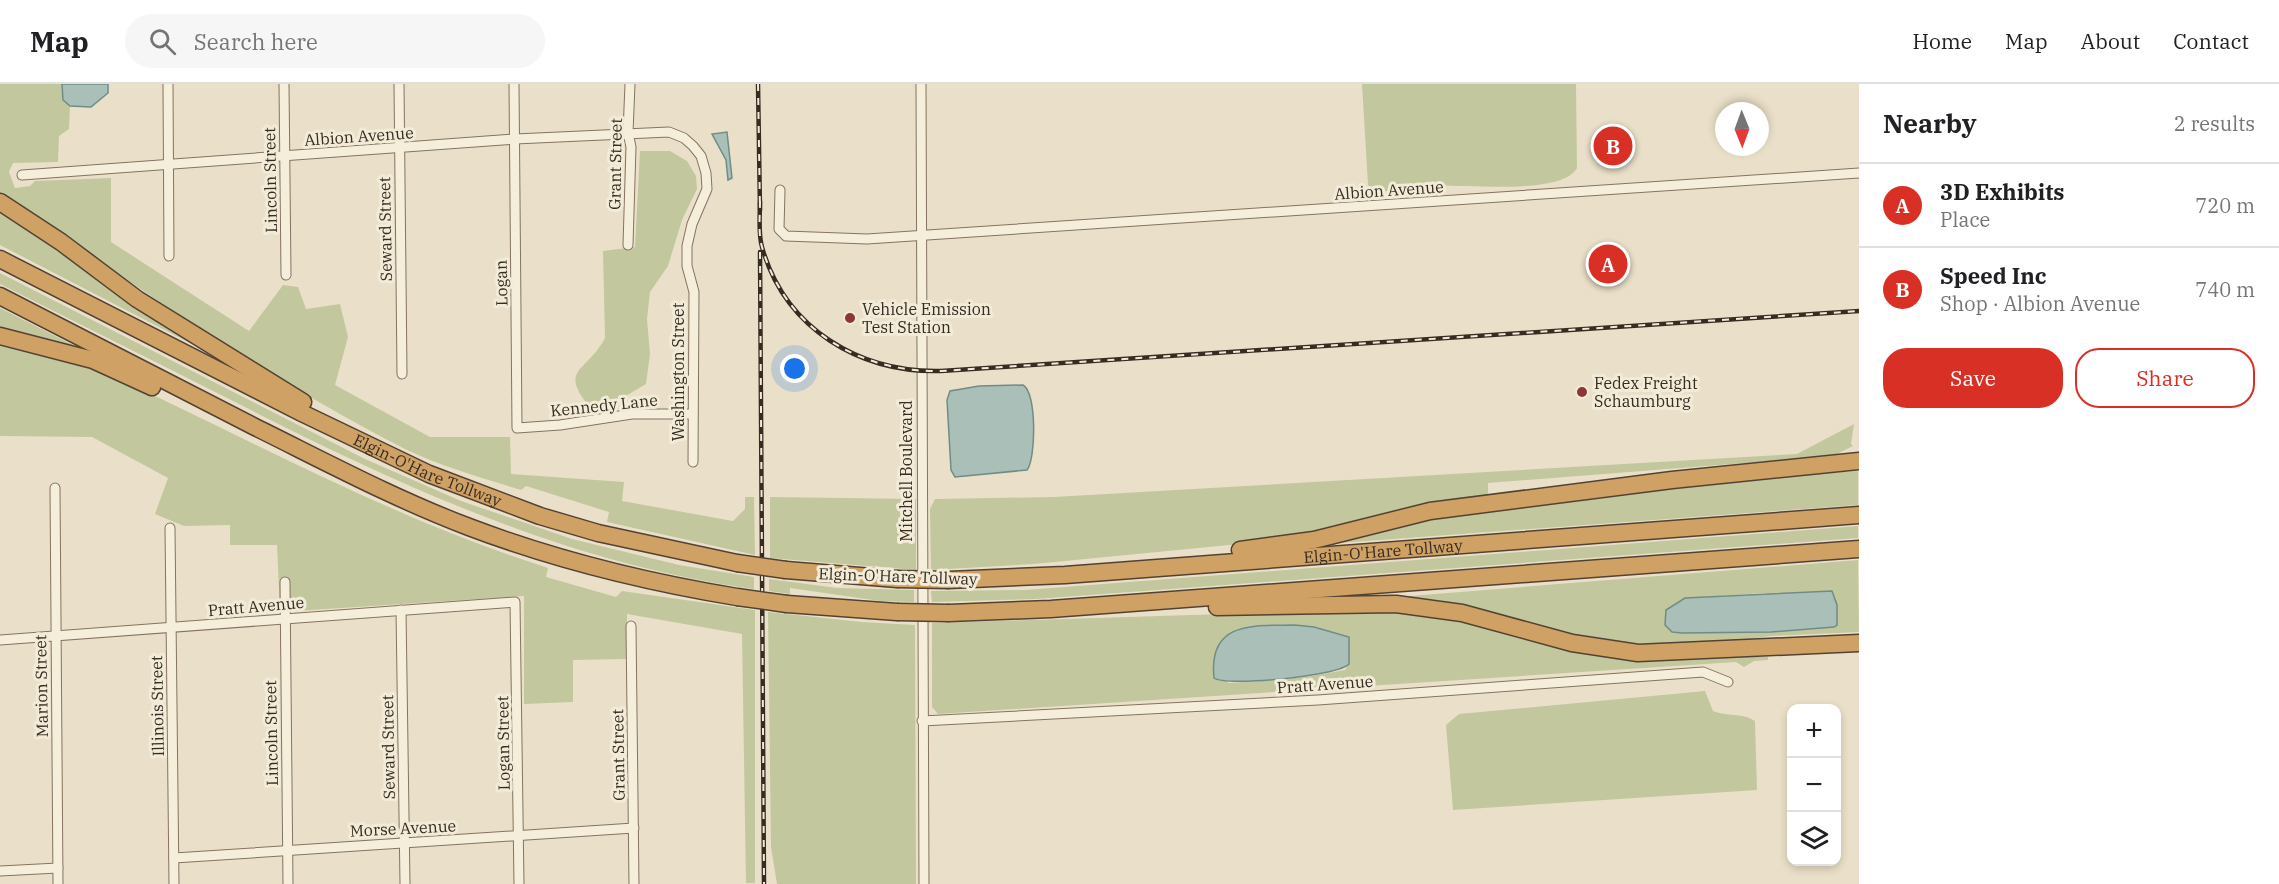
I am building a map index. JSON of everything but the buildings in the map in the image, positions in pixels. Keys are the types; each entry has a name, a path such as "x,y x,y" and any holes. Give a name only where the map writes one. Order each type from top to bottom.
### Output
{"highway":[{"path":"0,202 61,242 137,299 310,407 357,441"},
{"name":"Elgin-O'Hare Tollway","path":"0,258 357,441 429,474 540,516 636,543 786,570 897,579 1065,574 1851,515"},
{"name":"Elgin-O'Hare Tollway","path":"0,296 388,493 504,540 636,578 787,604 949,614 1100,606 1852,549"},
{"path":"0,336 93,360 237,428 265,431"},
{"path":"1065,574 1134,562 1289,545 1430,511 1672,480 1859,461"},
{"path":"1100,606 1193,608 1396,604 1425,606 1462,613 1572,643 1638,653 1859,644"}],"street":[{"path":"168,84 169,256"},
{"name":"Lincoln Street","path":"284,84 286,275"},
{"name":"Seward Street","path":"399,84 402,374"},
{"path":"514,84 514,139"},
{"name":"Grant Street","path":"628,245 630,84"},
{"name":"Mitchell Boulevard","path":"921,84 924,884"},
{"name":"Albion Avenue","path":"22,175 514,139 628,133 669,132 684,138 693,146"},
{"name":"Logan","path":"514,139 517,428"},
{"name":"Washington Street","path":"693,146 701,156 707,180 687,246 687,266 694,292 693,462"},
{"name":"Albion Avenue","path":"921,237 1859,173"},
{"path":"780,190 779,229 786,236 867,239 921,237"},
{"name":"Kennedy Lane","path":"517,428 560,425 632,414 693,414"},
{"name":"Marion Street","path":"55,488 58,884"},
{"name":"Illinois Street","path":"170,528 174,884"},
{"name":"Lincoln Street","path":"285,582 288,884"},
{"name":"Pratt Avenue","path":"0,640 515,602"},
{"name":"Logan Street","path":"515,602 519,884"},
{"name":"Seward Street","path":"402,610 405,884"},
{"name":"Grant Street","path":"631,626 634,884"},
{"name":"Pratt Avenue","path":"922,722 1318,700 1703,672 1728,682"},
{"name":"Morse Avenue","path":"174,858 634,828"},
{"path":"0,871 58,868"}],"green space":[{"path":"0,84 62,84 63,100 70,106 69,129 59,136 58,162 13,163 9,172 15,188 30,186 35,181 111,178 111,242 249,331 283,285 298,287 306,309 340,304 348,337 335,385 430,437 510,437 511,474 624,482 622,501 733,521 745,509 745,497 754,497 755,555 607,522 609,512 526,486 521,490 433,461 352,421 250,360 0,195"},
{"path":"1362,84 1576,84 1577,168 1567,177 1551,183 1530,186 1426,186 1371,192 1368,185"},
{"path":"640,151 670,151 687,161 696,176 697,189 682,220 668,266 650,292 647,319 650,354 646,384 602,410 593,411 582,397 576,378 578,372 598,350 605,338 603,251 635,247"},
{"path":"0,209 217,357 0,245"},
{"path":"0,273 365,459 461,501 572,539 679,565 754,577 754,589 685,577 618,561 487,518 297,433 0,284"},
{"path":"0,308 79,348 0,330"},
{"path":"0,344 84,364 113,376 382,504 492,549 548,568 546,577 616,597 622,591 755,610 755,883 746,883 742,634 627,614 627,659 573,660 573,702 524,704 524,596 280,612 277,545 230,545 230,525 184,526 155,514 168,478 92,437 0,436"},
{"path":"1854,424 1851,444 1853,446 1833,456 1488,483 1488,498 1260,542 1034,564 931,570 930,509 935,499 1054,497 1797,454"},
{"path":"1858,471 1858,505 1326,544 1436,516 1776,476"},
{"path":"770,497 916,499 916,570 770,558"},
{"path":"1858,526 1858,538 1036,599 932,602 931,591 1025,590"},
{"path":"1858,560 1859,632 1770,636 1718,644 1638,648 1385,598","holes":["1765,593 1833,627 1771,632 1672,632 1685,598"]},
{"path":"769,579 837,588 914,590 914,602 880,601 790,588 790,594 769,591"},
{"path":"1381,609 1721,657 1768,657 1768,660 1754,661 1744,667 1736,662 938,714 932,707 932,623","holes":["1295,625 1314,627 1349,664 1345,670 1306,677 1229,683 1213,674 1219,648 1237,629"]},
{"path":"768,612 915,625 916,884 777,884 771,847"},
{"path":"1705,691 1713,711 1745,716 1755,721 1757,790 1453,810 1446,725 1459,714"}],"water":[{"path":"62,84 108,84 108,93 91,107 70,106 63,100"},
{"path":"727,132 732,178 728,180 726,160 712,134"},
{"path":"1023,385 1028,390 1031,400 1034,426 1032,453 1027,470 955,477 951,470 947,400 950,391 979,386"},
{"path":"1832,591 1837,605 1837,625 1834,627 1771,632 1682,633 1672,632 1665,625 1666,610 1685,598"},
{"path":"1295,625 1314,627 1349,637 1349,664 1325,673 1282,679 1239,681 1214,678 1214,659 1218,645 1226,636 1250,627"}],"railway":[{"path":"758,84 760,210"},
{"path":"760,201 761,242 773,276 788,301 807,323 830,340 855,354 882,364 911,370 941,371 1859,311"},
{"path":"760,252 764,884"}],"place":[{"name":"Speed Inc","path":"1613,146"},
{"name":"3D Exhibits","path":"1608,264"},
{"name":"Vehicle Emission Test Station","path":"850,318"},
{"name":"Fedex Freight Schaumburg","path":"1582,392"}]}
